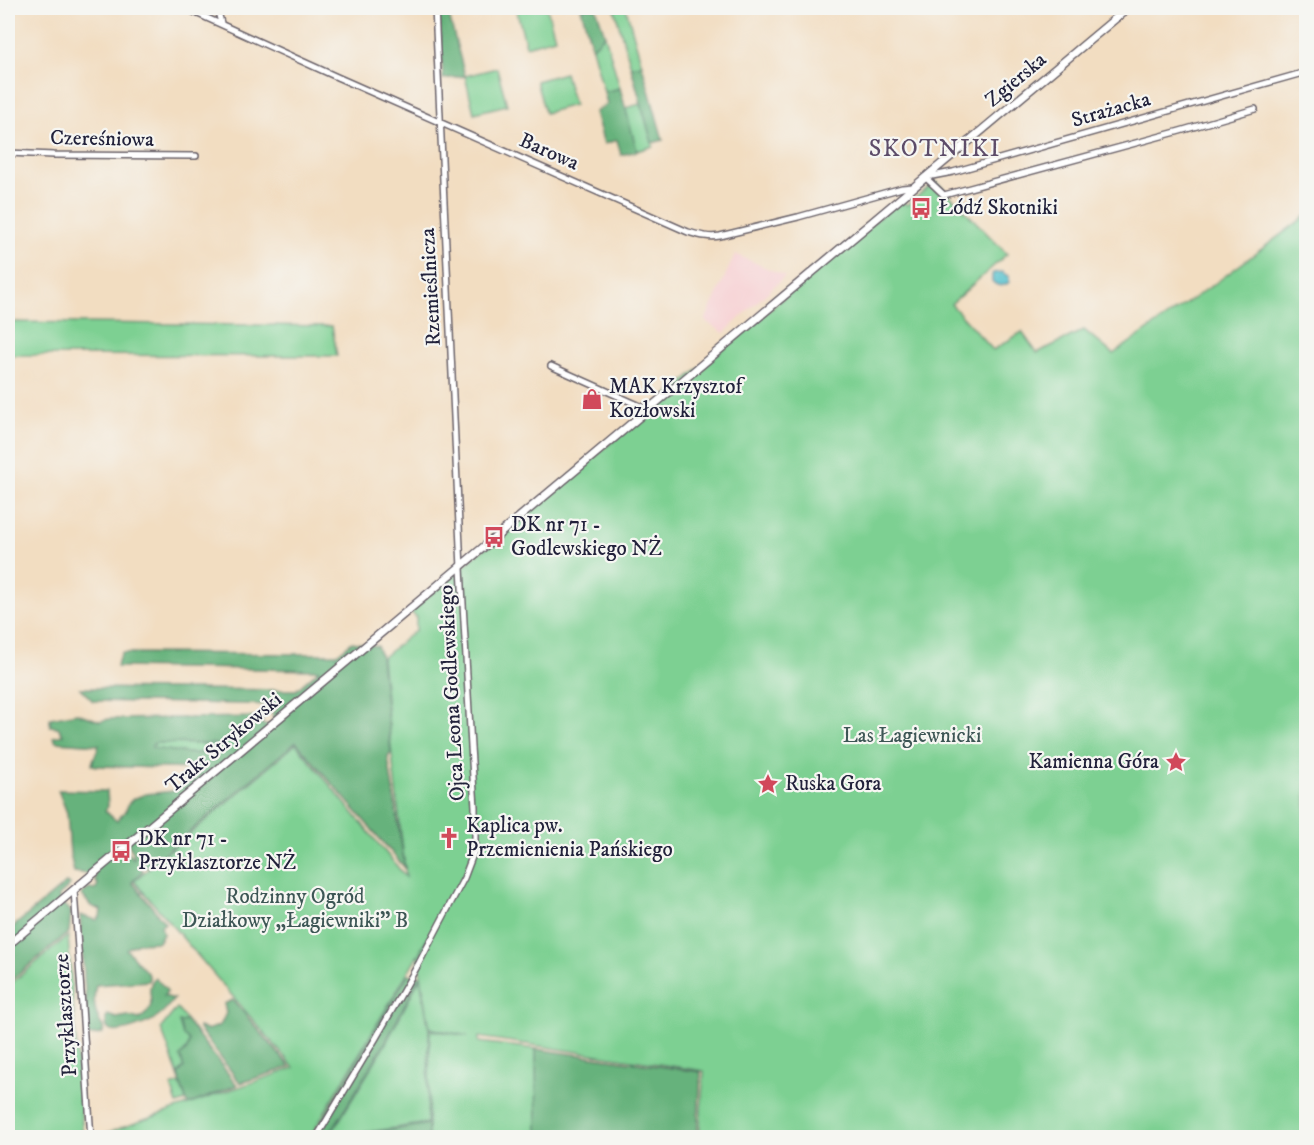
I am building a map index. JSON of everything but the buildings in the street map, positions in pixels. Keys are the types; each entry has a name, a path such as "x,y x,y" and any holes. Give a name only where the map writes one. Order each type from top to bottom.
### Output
{"main road":[{"name":"Zgierska","path":"647,409 1128,8"},
{"name":"Trakt Strykowski","path":"8,945 647,409"}],"street":[{"name":"Barowa","path":"185,8 688,232 706,237 720,236 913,187"},
{"path":"217,8 221,24"},
{"name":"Rzemieślnicza","path":"435,8 461,565"},
{"name":"Strażacka","path":"925,177 952,172 1306,72"},
{"path":"925,177 944,195 1180,132 1255,109"},
{"name":"Czereśniowa","path":"8,153 196,156"},
{"path":"551,366 647,409"},
{"name":"Ojca Leona Godlewskiego","path":"315,1137 419,963 464,878 475,849 475,807 461,565"},
{"name":"Przyklasztorze","path":"74,890 91,1137"}],"shaded area":[{"path":"735,254 785,276 724,333 705,321"}],"green space":[{"path":"439,8 447,8 465,76 443,79"},
{"path":"516,8 547,8 555,38 526,46"},
{"path":"581,8 596,8 605,35 592,48"},
{"path":"614,8 626,8 642,65 631,67"},
{"path":"605,35 620,88 604,92 592,48"},
{"path":"642,65 663,140 652,143 631,67"},
{"path":"497,68 507,105 474,113 465,76"},
{"path":"565,73 574,105 545,113 536,81"},
{"path":"620,88 637,151 621,155 617,140 604,144 595,112 607,104 604,92"},
{"path":"641,104 653,146 637,151 625,108"},
{"name":"Las Łagiewnicki","path":"936,181 1007,254 951,304 993,350 1022,332 1037,353 1084,330 1113,354 1217,282 1306,216 1306,1137 699,1137 704,1071 479,1037 479,1042 536,1049 537,1137 428,1137 430,1030 468,1036 430,1028 418,957 429,935 310,1137 98,1138 98,1136 294,1068 134,881 296,744 406,877 382,658 416,630 416,617 410,611 900,200 907,205"},
{"path":"8,322 332,326 337,356 8,355"},
{"path":"352,642 377,646 381,657 391,753 388,757 405,868 296,742 148,867 140,866 143,871 132,882 165,923 161,926 163,934 158,942 138,943 126,949 149,975 149,981 96,985 95,1008 104,1029 102,1034 88,1036 80,915 96,920 100,917 101,910 91,906 81,894 89,889 95,890 98,885 95,880 96,875 74,872 70,854 67,813 58,790 107,791 108,806 105,811 117,821 133,799 146,794 174,791 194,776 198,769 92,765 99,745 56,742 53,737 63,735 58,727 50,726 50,718 77,713 100,721 262,717 262,725 274,725 272,713 279,705 93,701 80,688 296,690 319,670 117,667 122,653 337,654","holes":["153,744 216,744 215,749 194,754 152,748","123,842 127,842 134,859 126,852 119,854 114,850"]},
{"path":"153,744 217,744 216,748 194,754 152,748"},
{"path":"66,883 70,885 58,897 71,912 69,932 8,983 8,931"},
{"path":"68,936 83,1137 8,1137 8,986"},
{"path":"408,974 420,976 384,1045 328,1137 312,1138"},
{"path":"155,977 167,991 164,996 174,999 164,1011 158,1017 134,1028 109,1030 106,1024 108,1015 116,1018 128,1016 139,1019 146,1014 151,1004 150,989"},
{"path":"420,978 429,1030 427,1123 330,1136 385,1045"},
{"path":"233,1000 290,1067 240,1083 199,1029 199,1027 206,1030 221,1024 226,1013 224,1004"},
{"path":"177,1008 187,1021 179,1023 189,1040 189,1045 181,1056 184,1067 178,1075 161,1028"},
{"path":"187,1021 237,1085 188,1105 178,1075 184,1067 180,1056 187,1049 189,1040 183,1036 179,1022"},
{"path":"536,1049 701,1072 697,1137 537,1137"},
{"path":"180,1083 186,1101 177,1104 171,1086"},
{"path":"428,1124 428,1137 360,1137 360,1135"}],"water":[{"path":"1002,272 1009,277 1009,282 1000,286 992,281 992,275"}],"place":[{"name":"Łódź Skotniki","path":"921,208"},
{"name":"MAK Krzysztof Kozłowski","path":"592,399"},
{"name":"DK nr 71 - Godlewskiego NŻ","path":"494,537"},
{"name":"Kamienna Góra","path":"1176,762"},
{"name":"Ruska Gora","path":"768,784"},
{"name":"Kaplica pw. Przemienienia Pańskiego","path":"449,838"},
{"name":"DK nr 71 - Przyklasztorze NŻ","path":"121,851"}],"district":[{"name":"SKOTNIKI","path":"935,149"}],"park label":[{"name":"Rodzinny Ogród Działkowy „Łagiewniki” B","path":"295,909"}]}
